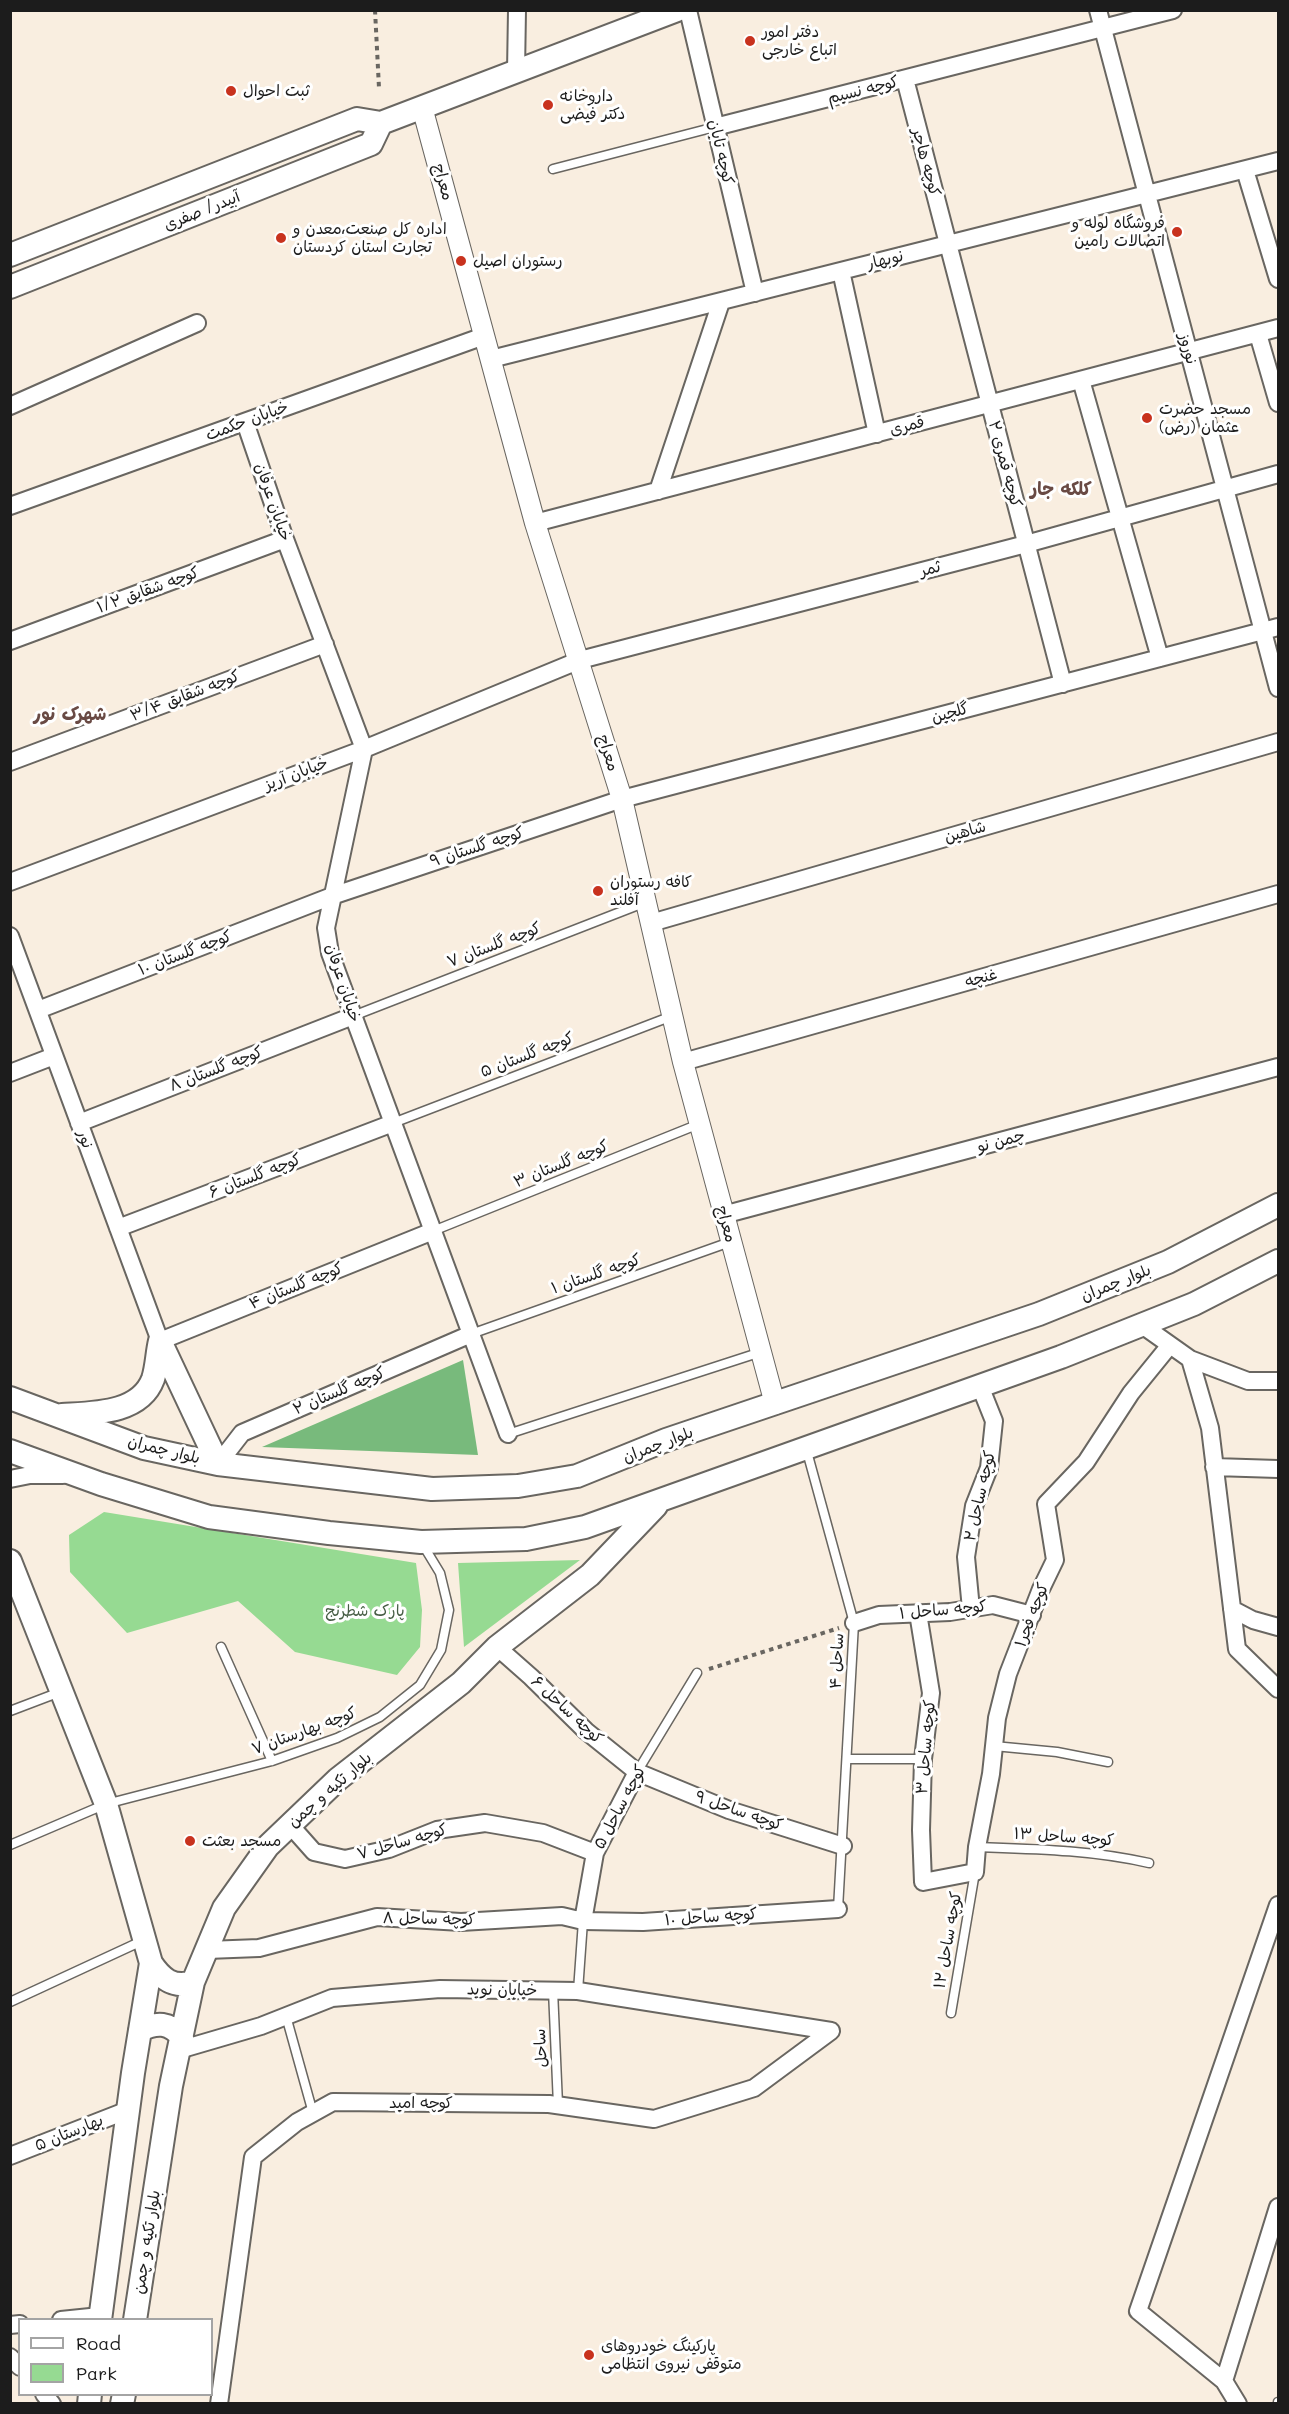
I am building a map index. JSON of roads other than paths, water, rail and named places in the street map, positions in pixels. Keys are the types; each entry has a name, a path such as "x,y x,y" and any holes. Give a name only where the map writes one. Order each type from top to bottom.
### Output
{"main road":[{"name":"آبیدر/ صفری","path":"10,255 357,119 381,123 677,10"},
{"name":"آبیدر/ صفری","path":"10,288 371,144 381,123"},
{"name":"بلوار چمران","path":"10,1398 144,1448 218,1464 432,1489 518,1486 577,1476 666,1440 1039,1314 1168,1262 1278,1205"},
{"path":"10,1450 77,1475 209,1517 329,1533 421,1542 526,1539 585,1527 659,1502 688,1489 1061,1357 1194,1304 1278,1261"},
{"path":"54,1416 108,1412 142,1398 153,1379 160,1341"},
{"path":"160,1341 218,1464"},
{"name":"بلوار تکیه و چمن","path":"135,2318 171,2086 193,1982 224,1908 268,1846 338,1779 461,1683 497,1647 590,1575 659,1502"},
{"path":"10,1561 15,1588 61,1692 106,1804 151,1963 128,2110 100,2318"},
{"path":"151,1963 165,1980 178,1984 193,1982"},
{"path":"140,2030 163,2023 174,2028 181,2043"}],"street":[{"path":"516,72 517,10"},
{"name":"کوچه تابان","path":"688,10 755,293"},
{"name":"نوروز","path":"1098,10 1226,489 1271,629 1278,688"},
{"name":"کوچه نسیم","path":"715,127 1173,10"},
{"name":"کوچه هاجر","path":"905,79 948,244"},
{"name":"معراج","path":"422,107 535,523 622,799 683,1062 775,1404"},
{"name":"نوبهار","path":"491,359 1278,162"},
{"path":"1245,170 1278,279"},
{"name":"کوچه قمری ۲","path":"948,244 1063,684"},
{"path":"841,272 877,434"},
{"path":"658,491 721,302"},
{"path":"10,406 197,323"},
{"name":"قمری","path":"535,523 1278,328"},
{"path":"1258,334 1278,403"},
{"name":"خیابان حکمت","path":"10,506 484,336"},
{"path":"1081,380 1160,658"},
{"name":"خیابان عرفان","path":"245,422 285,539 363,749 326,928 330,953 508,1434"},
{"name":"ثمر","path":"580,660 1026,544 1278,474"},
{"name":"کوچه شقایق ۱/۲","path":"10,641 285,539"},
{"name":"گلچین","path":"622,799 1271,629"},
{"name":"کوچه شقایق ۳/۴","path":"10,762 325,644"},
{"name":"خیابان آریز","path":"10,882 363,749 580,660"},
{"name":"شاهین","path":"651,923 1278,742"},
{"name":"کوچه گلستان ۹","path":"332,896 622,799"},
{"name":"غنچه","path":"683,1062 1278,894"},
{"name":"کوچه گلستان ۱۰","path":"38,1010 332,896"},
{"name":"نور","path":"10,936 160,1341"},
{"name":"کوچه گلستان ۸","path":"79,1123 353,1016"},
{"path":"10,1072 54,1056"},
{"name":"چمن نو","path":"723,1215 1278,1067"},
{"name":"کوچه گلستان ۶","path":"118,1228 393,1123"},
{"name":"کوچه گلستان ۴","path":"160,1341 433,1231"},
{"path":"1142,1325 1190,1359 1248,1381 1278,1381"},
{"name":"کوچه گلستان ۲","path":"218,1464 242,1433 471,1334"},
{"name":"کوچه فجر۱","path":"975,1872 976,1847 997,1718 1008,1674 1041,1589 1055,1560 1046,1504 1086,1462 1131,1394 1170,1345"},
{"path":"1190,1359 1210,1428 1237,1649 1278,1689"},
{"name":"کوچه ساحل ۲","path":"971,1609 966,1557 974,1506 989,1468 994,1421 980,1386"},
{"path":"1214,1467 1278,1469"},
{"path":"10,1479 30,1474 77,1475"},
{"name":"کوچه ساحل ۱","path":"854,1623 879,1615 971,1609 993,1605 1032,1615"},
{"path":"1232,1609 1253,1620 1278,1627"},
{"name":"کوچه ساحل ۳","path":"918,1613 931,1693 923,1760 921,1830 923,1882 975,1872"},
{"name":"کوچه ساحل ۶","path":"497,1647 586,1731 637,1772"},
{"name":"کوچه ساحل ۹","path":"637,1772 729,1810 843,1846"},
{"name":"کوچه ساحل ۵","path":"584,1921 595,1853 637,1772"},
{"name":"کوچه ساحل ۷","path":"290,1825 314,1852 345,1859 389,1849 437,1830 485,1823 543,1833 595,1853"},
{"path":"1238,2403 1224,2381 1138,2311 1278,1905"},
{"name":"کوچه ساحل ۱۰","path":"584,1921 643,1922 838,1909"},
{"name":"کوچه ساحل ۸","path":"207,1950 259,1948 377,1917 461,1922 562,1916 584,1921"},
{"name":"خیابان نوید","path":"181,2043 261,2026 332,1998 440,1989 578,1991 831,2031"},
{"name":"کوچه امید","path":"219,2403 253,2157 297,2122 333,2102 558,2105 654,2119 754,2088 831,2031"},
{"name":"بهارستان ۵","path":"10,2156 128,2110"},
{"path":"1224,2381 1278,2207"}],"lane":[{"name":"کوچه نسیم","path":"553,169 715,127"},
{"name":"کوچه گلستان ۷","path":"353,1016 646,902"},
{"name":"کوچه گلستان ۵","path":"393,1123 673,1016"},
{"name":"کوچه گلستان ۳","path":"433,1231 699,1124"},
{"name":"کوچه گلستان ۱","path":"471,1334 731,1242"},
{"path":"508,1434 761,1352"},
{"name":"ساحل ۴","path":"806,1448 854,1623 838,1909"},
{"name":"کوچه بهارستان ۷","path":"10,1845 106,1804 272,1761 337,1738 380,1717 420,1684 441,1650 449,1610 440,1573 421,1542"},
{"path":"221,1647 272,1761"},
{"name":"کوچه ساحل ۵","path":"637,1772 697,1672"},
{"path":"10,1712 61,1692"},
{"path":"994,1746 1057,1752 1108,1761"},
{"path":"847,1759 923,1760"},
{"name":"کوچه ساحل ۱۳","path":"976,1847 1034,1848 1112,1854 1149,1863"},
{"name":"کوچه ساحل ۱۲","path":"951,2013 975,1872"},
{"name":"کوچه ساحل ۵","path":"578,1991 584,1921"},
{"path":"10,2002 146,1939"},
{"name":"ساحل","path":"553,1990 558,2105"},
{"path":"286,2016 313,2113"}],"place":[{"name":"دفتر امور اتباع خارجی","path":"750,41"},
{"name":"ثبت احوال","path":"231,91"},
{"name":"داروخانه دکتر فیضی","path":"548,105"},
{"name":"فروشگاه لوله و اتصالات رامین","path":"1177,232"},
{"name":"اداره کل صنعت،معدن و تجارت استان کردستان","path":"281,238"},
{"name":"رستوران اصیل","path":"461,261"},
{"name":"مسجد حضرت عثمان (رض)","path":"1147,418"},
{"name":"کافه رستوران آفلند","path":"598,891"},
{"name":"مسجد بعثت","path":"190,1841"},
{"name":"پارکینگ خودروهای متوقفی نیروی انتظامی","path":"589,2355"}],"district":[{"name":"کلکه جار","path":"1061,489"},
{"name":"شهرک نور","path":"70,714"}],"park label":[{"name":"پارک شطرنج","path":"365,1611"}]}
